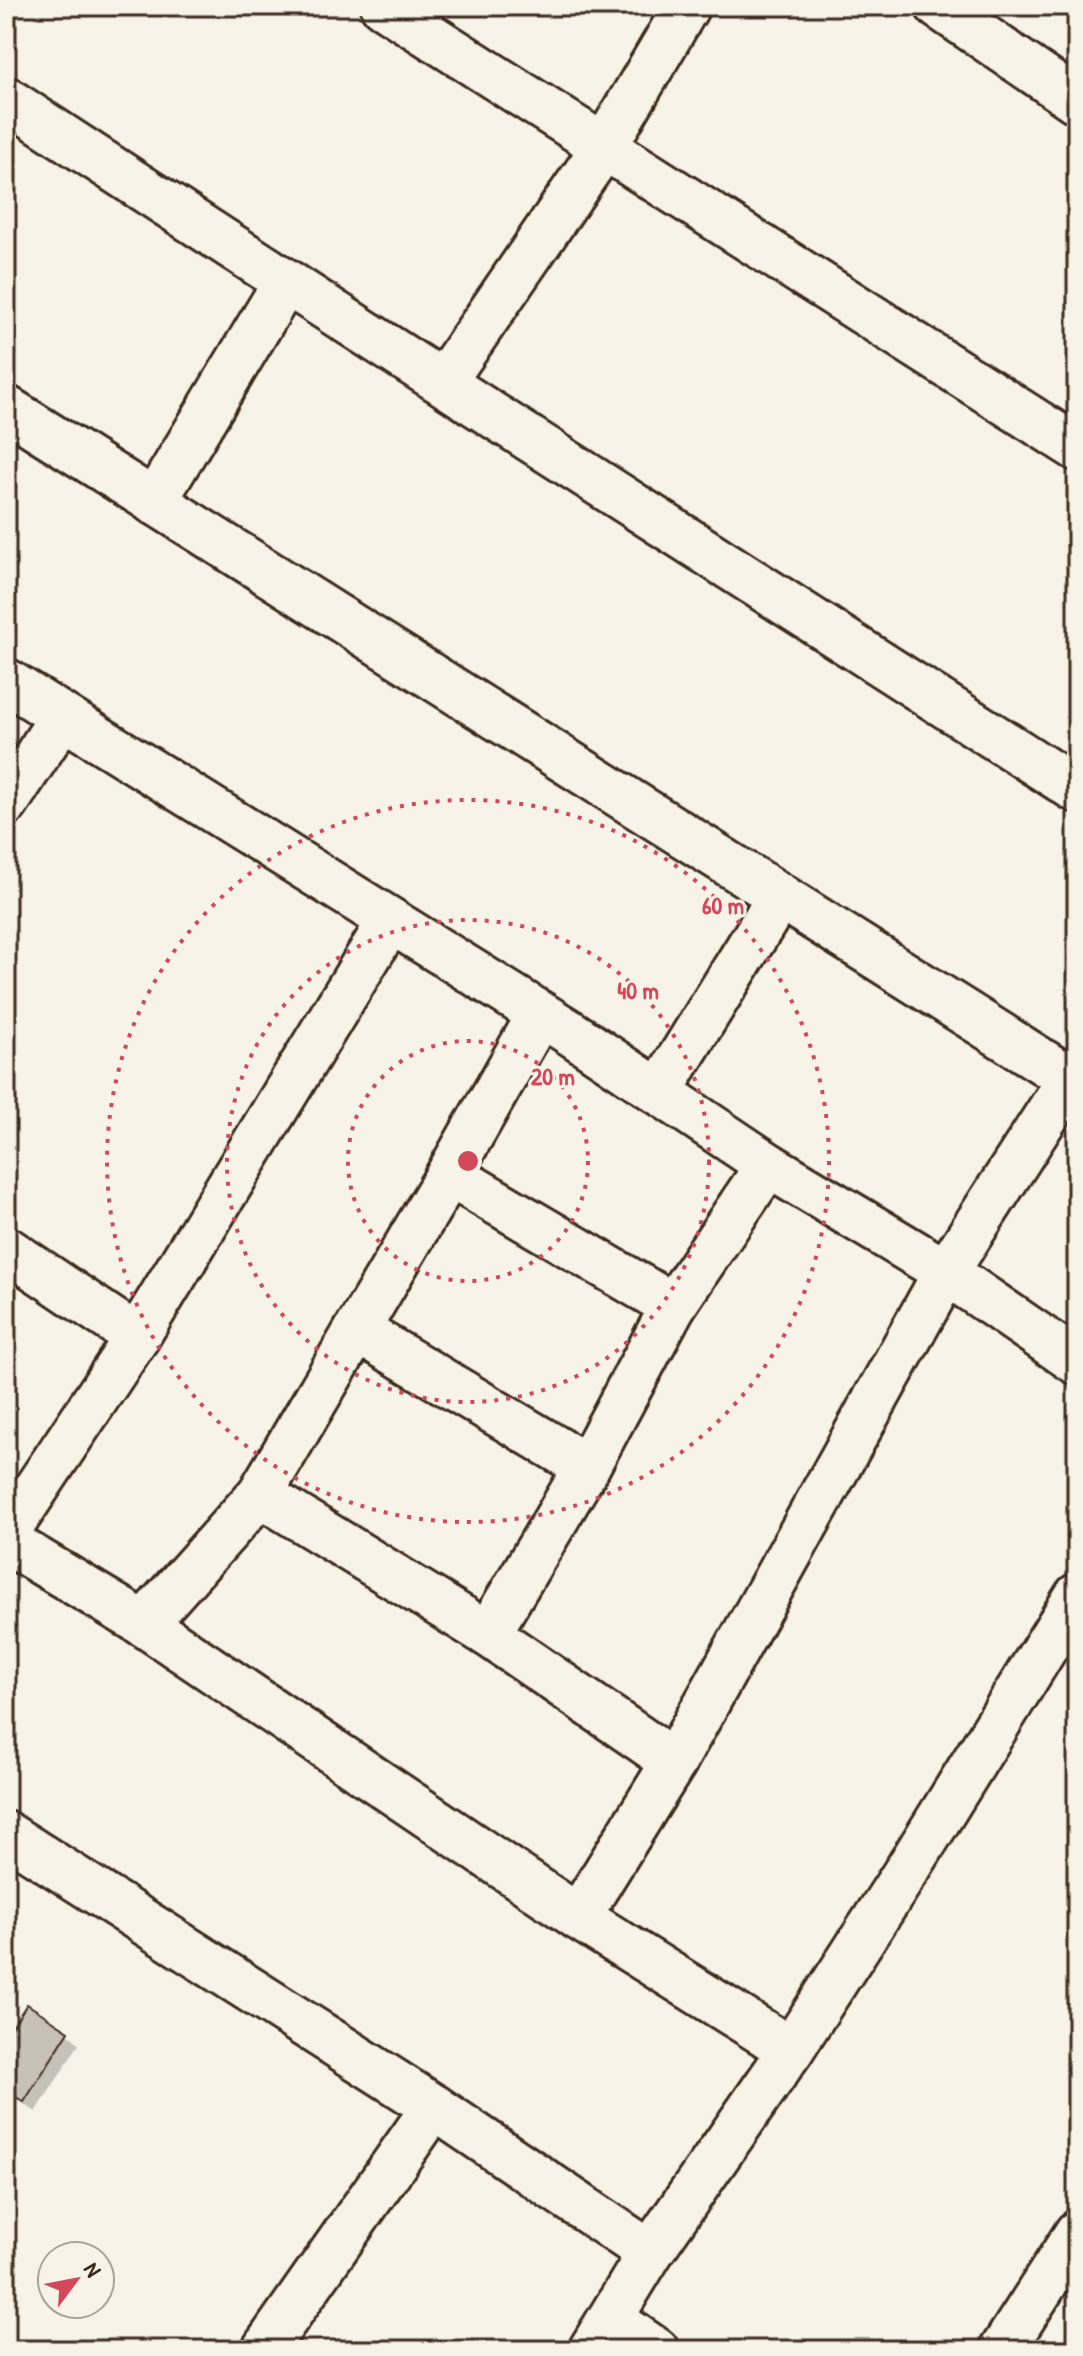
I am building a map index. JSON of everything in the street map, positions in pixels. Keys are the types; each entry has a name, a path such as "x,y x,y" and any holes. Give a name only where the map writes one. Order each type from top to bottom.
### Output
{"street":[{"path":"383,6 1074,440"},
{"path":"443,382 604,147 687,6"},
{"path":"938,6 1077,101"},
{"path":"6,99 285,283 1077,790"},
{"path":"154,502 285,283"},
{"path":"6,408 780,896 1074,1074 946,1272 674,1762 578,1917"},
{"path":"6,681 540,1014 768,1165 946,1272 1077,1362"},
{"path":"6,803 62,717"},
{"path":"659,1092 780,896"},
{"path":"6,1534 137,1337 390,921"},
{"path":"144,1624 260,1494 540,1014"},
{"path":"488,1634 587,1467 673,1306 768,1165"},
{"path":"449,1174 673,1306"},
{"path":"6,1249 137,1337"},
{"path":"357,1330 587,1467"},
{"path":"260,1494 488,1634 674,1762"},
{"path":"6,1541 144,1624 578,1917 791,2050"},
{"path":"656,2350 601,2335 650,2253 791,2050 909,1867 1077,1596"},
{"path":"6,1834 434,2107 650,2253"},
{"path":"264,2350 434,2107"},
{"path":"1002,2350 1070,2256"}],"building":[{"path":"27,2004 69,2031 24,2102 6,2091 6,2036"}]}
